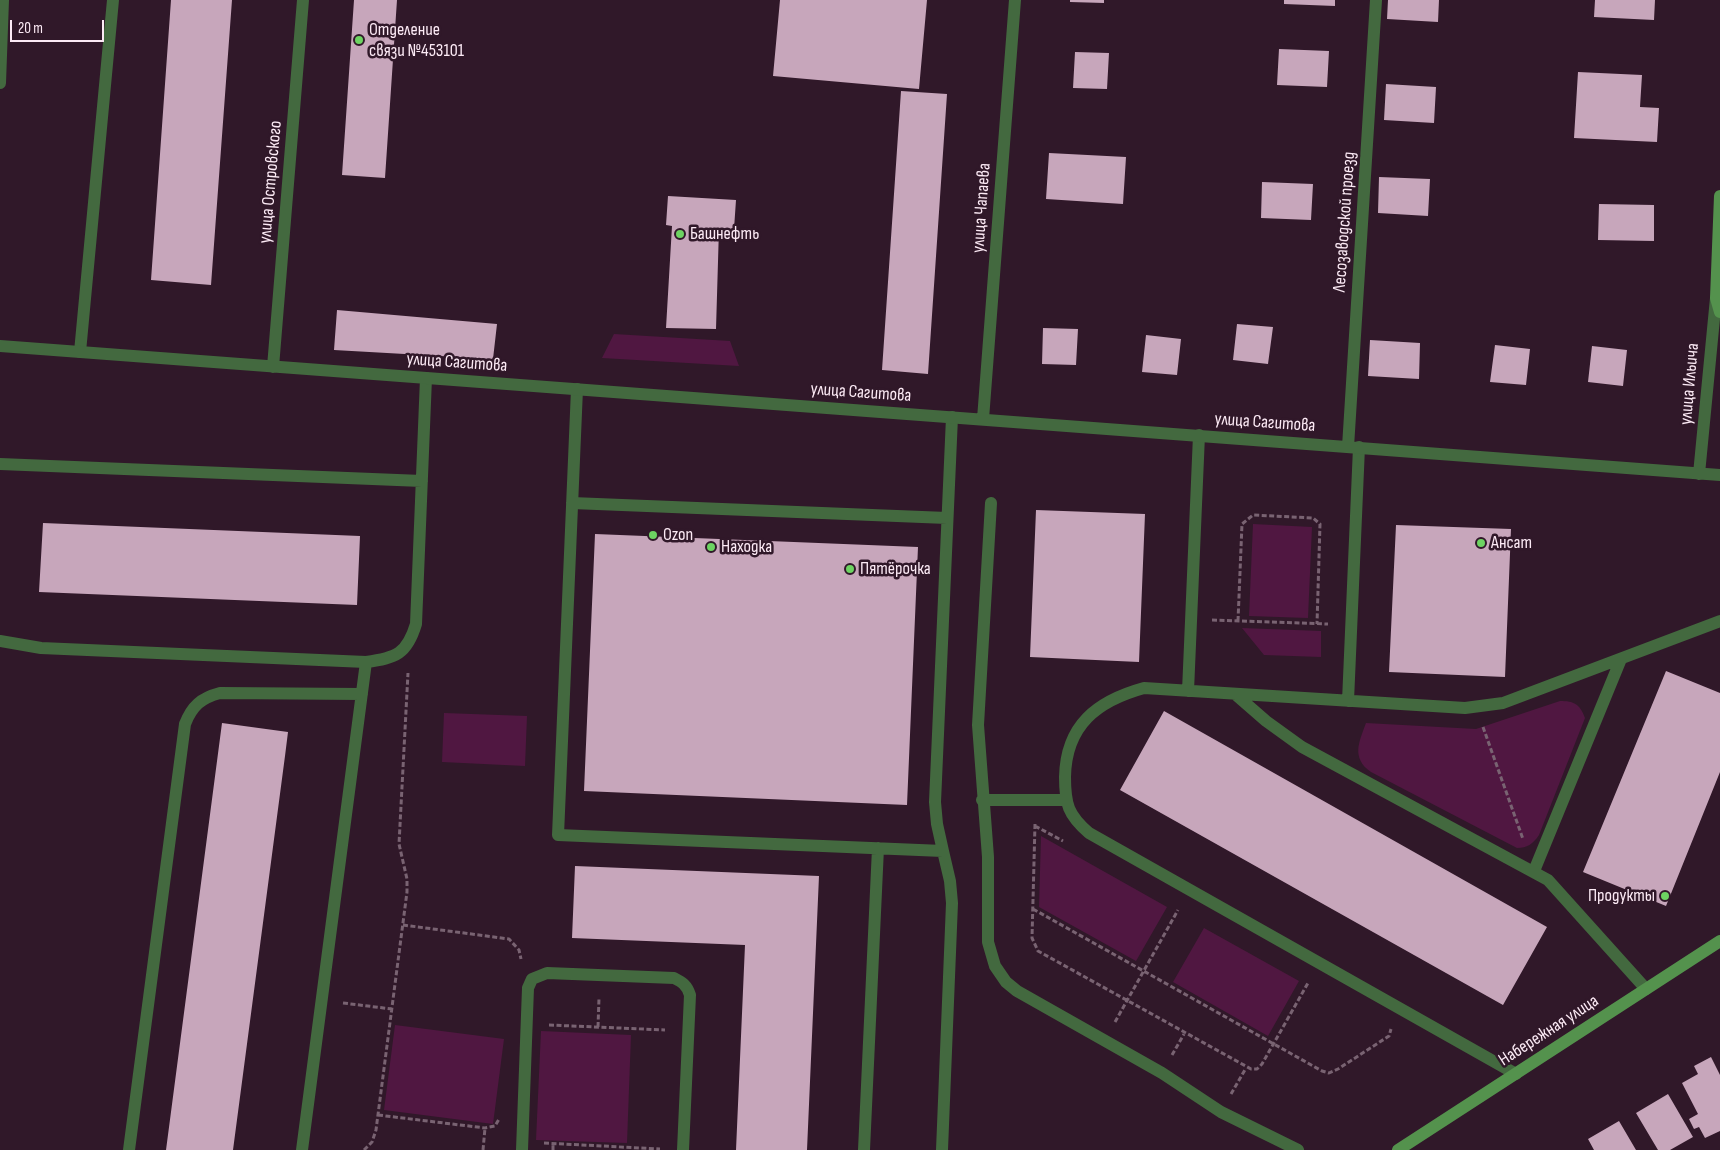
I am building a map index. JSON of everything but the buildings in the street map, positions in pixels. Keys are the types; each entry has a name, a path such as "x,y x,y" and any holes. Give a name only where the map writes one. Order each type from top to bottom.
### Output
{"street":[{"path":"0,84 3,0"},
{"path":"80,352 113,0"},
{"name":"улица Островского","path":"273,367 303,0"},
{"name":"улица Чапаева","path":"983,419 1015,0"},
{"name":"Лесозаводской проезд","path":"1348,701 1352,626 1354,447 1376,0"},
{"name":"улица Ильича","path":"1699,474 1716,298 1720,196"},
{"name":"улица Ильича","path":"1716,298 1720,312"},
{"name":"улица Сагитова","path":"0,346 1720,475"},
{"path":"0,641 41,648 366,662 391,658 403,651 412,638 416,624 426,378"},
{"path":"577,389 558,835 943,851"},
{"path":"942,1150 952,903 950,881 937,824 935,802 952,417"},
{"path":"1188,691 1198,435"},
{"path":"0,464 422,481"},
{"path":"572,503 947,518"},
{"path":"991,503 978,725 982,800 988,858 988,942 995,966 1016,991 1162,1073 1221,1112 1270,1134 1298,1150"},
{"path":"1516,1074 1089,833 1074,819 1065,800 1068,750 1077,730 1087,718 1110,701 1144,688 1476,707 1503,703 1720,622"},
{"path":"1534,871 1621,659"},
{"path":"302,1150 366,662"},
{"path":"129,1150 185,724 190,712 207,696 220,692 362,694"},
{"path":"1236,694 1266,721 1302,747 1534,871 1557,888 1646,989"},
{"path":"982,800 1065,800"},
{"path":"864,1150 878,848"},
{"name":"Набережная улица","path":"1398,1150 1720,941"},
{"path":"522,1146 528,988 532,979 539,975 600,975 674,978 683,982 690,995 683,1150"}],"path":[{"path":"1238,621 1242,524 1252,515 1313,518 1320,524 1317,624"},
{"path":"1190,619 1352,626"},
{"path":"364,1150 375,1136 407,886 398,844 408,673 403,651"},
{"path":"1476,707 1534,871"},
{"path":"1036,800 1032,938 1035,948 1246,1068 1254,1069 1260,1067 1309,980 1316,984"},
{"path":"1035,826 1068,844"},
{"path":"1104,1041 1180,907"},
{"path":"1033,909 1322,1072 1338,1069 1389,1036 1391,1029 1389,1025"},
{"path":"403,925 509,939 519,950 520,967"},
{"path":"598,1027 600,975"},
{"path":"322,1000 392,1009"},
{"path":"526,1024 688,1031"},
{"path":"1221,1112 1246,1068"},
{"path":"378,1114 485,1128 495,1126 500,1118"},
{"path":"482,1150 485,1128"},
{"path":"553,1144 553,1150"},
{"path":"522,1146 553,1144 683,1150"}],"shaded area":[{"path":"614,334 730,341 739,366 602,358"},
{"path":"1253,524 1312,527 1308,618 1249,616"},
{"path":"1242,628 1321,631 1321,657 1264,655"},
{"path":"1560,701 1579,706 1585,718 1539,835 1532,843 1524,847 1517,848 1371,772 1365,767 1359,755 1359,743 1366,723 1476,729"},
{"path":"444,713 527,716 525,766 442,762"},
{"path":"1041,836 1167,907 1136,961 1039,907"},
{"path":"1204,928 1299,981 1268,1036 1173,982"},
{"path":"395,1025 504,1039 493,1124 384,1110"},
{"path":"541,1031 631,1035 627,1143 536,1140"}],"place":[{"name":"Отделение связи №453101","path":"359,40"},
{"name":"Башнефть","path":"680,234"},
{"name":"Ozon","path":"653,535"},
{"name":"Ансат","path":"1481,543"},
{"name":"Находка","path":"711,547"},
{"name":"Пятёрочка","path":"850,569"},
{"name":"Продукты","path":"1665,896"}]}
